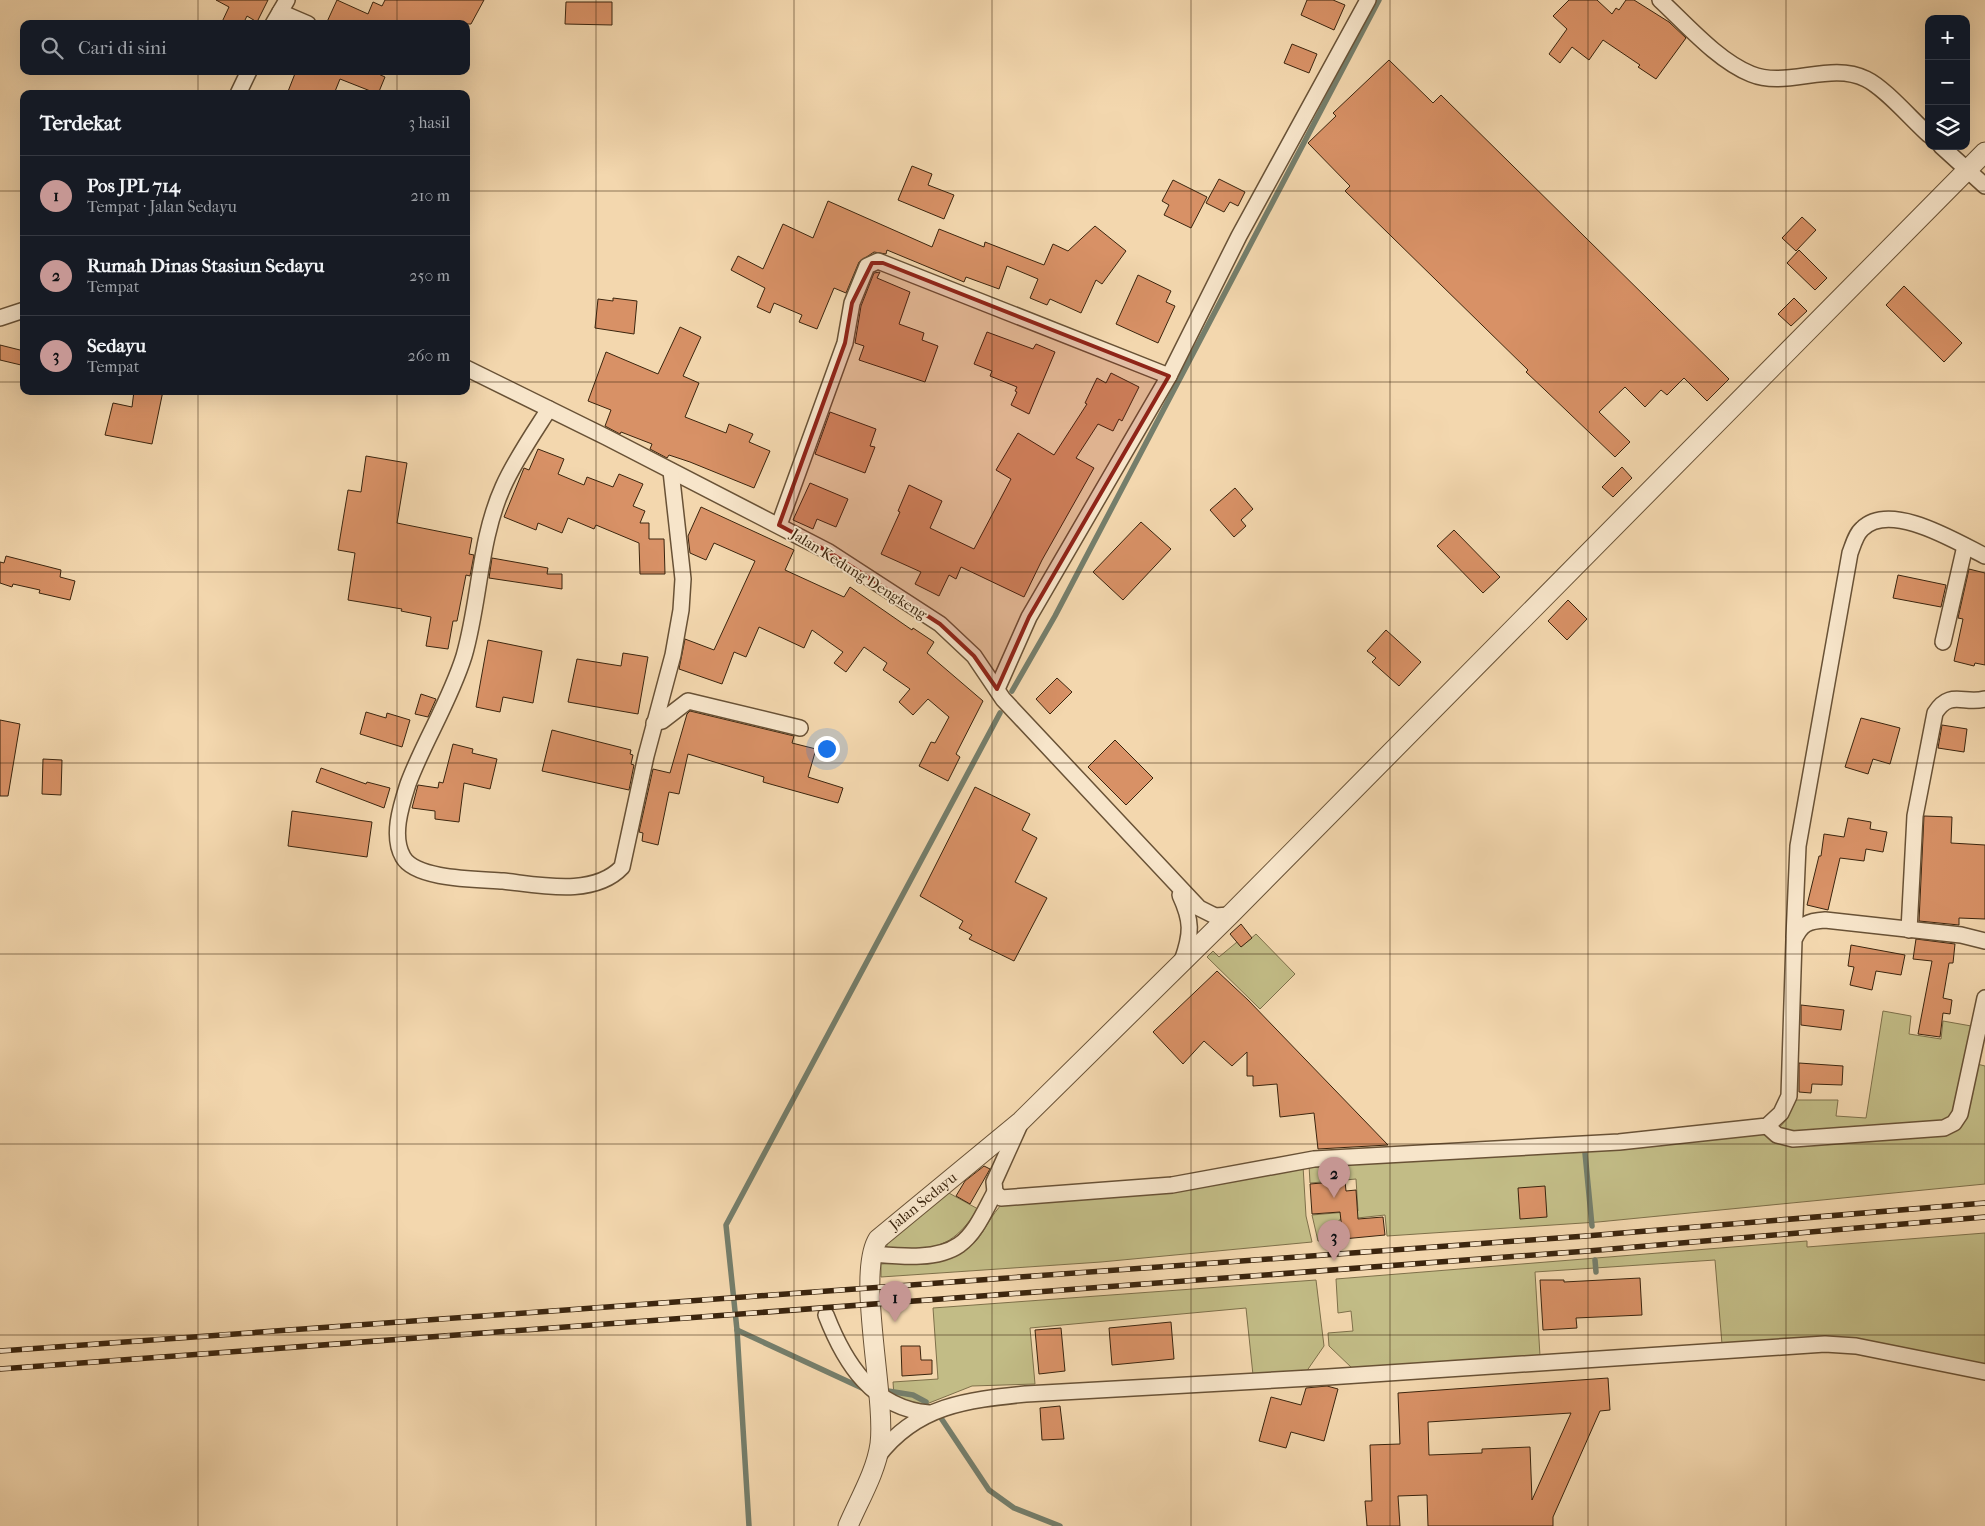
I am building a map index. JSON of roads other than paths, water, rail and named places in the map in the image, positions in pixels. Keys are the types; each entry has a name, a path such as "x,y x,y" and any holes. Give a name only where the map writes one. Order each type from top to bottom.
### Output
{"street":[{"path":"997,689 1029,617 1169,376 1239,236 1368,0"},
{"path":"1660,0 1721,56 1750,74 1768,80 1840,73 1854,75 1876,86 1925,130"},
{"path":"280,12 299,20"},
{"path":"240,90 247,75"},
{"path":"1945,150 1985,186"},
{"name":"Jalan Sedayu","path":"848,1526 876,1459 880,1430 871,1287 872,1254 874,1246 883,1234 1022,1121 1230,915 1985,152"},
{"path":"779,525 845,343 852,303 867,266 872,262 883,262 1169,376"},
{"path":"0,318 20,311"},
{"name":"Jalan Kedung Dengkeng","path":"470,370 829,552 940,624 974,656 1010,706 1174,882 1207,914 1223,917 1230,915"},
{"path":"549,409 503,487 488,534 472,624 461,663 411,776 401,805 397,842 404,859 424,873 523,883 577,886 602,882 614,877 622,868 654,723 673,655 682,587 671,471"},
{"path":"995,1192 1001,1198 1012,1199 1172,1184 1314,1159 1619,1142 1767,1126 1781,1113 1789,1096 1798,846 1850,553 1860,530 1880,518 1892,517 1912,522 1985,556"},
{"path":"1944,642 1964,546"},
{"path":"1909,930 1915,816 1935,713 1944,701 1951,699 1985,699"},
{"path":"654,723 662,721 688,701 800,728"},
{"path":"1174,882 1188,913 1190,925 1190,935 1182,962"},
{"path":"1794,940 1800,928 1810,921 1825,920 1962,935 1985,941"},
{"path":"1767,1126 1777,1135 1793,1139 1944,1128 1954,1123 1960,1114 1985,998"},
{"path":"872,1254 922,1255 939,1253 958,1246 969,1236 980,1220 995,1192 994,1182 997,1172 1022,1121"},
{"path":"826,1315 844,1353 862,1378 879,1395 902,1408 929,1413"},
{"path":"876,1459 890,1440 929,1413 982,1398 1026,1394 1318,1378 1825,1344 1856,1346 1985,1372"}],"waterway":[{"path":"1012,691 1055,616 1379,0"},
{"path":"749,1526 737,1330 726,1225 1000,713"},
{"path":"1585,1153 1592,1226"},
{"path":"1595,1260 1596,1272"},
{"path":"737,1330 862,1388"},
{"path":"888,1391 913,1395 926,1402"},
{"path":"941,1418 989,1490 1014,1508 1060,1526"}],"railway":[{"path":"0,1351 1586,1236 1985,1203"},
{"path":"0,1369 1588,1251 1985,1217"}],"place":[{"name":"Rumah Dinas Stasiun Sedayu","path":"1334,1198"},
{"name":"Sedayu","path":"1334,1261"},
{"name":"Pos JPL 714","path":"895,1322"}]}
